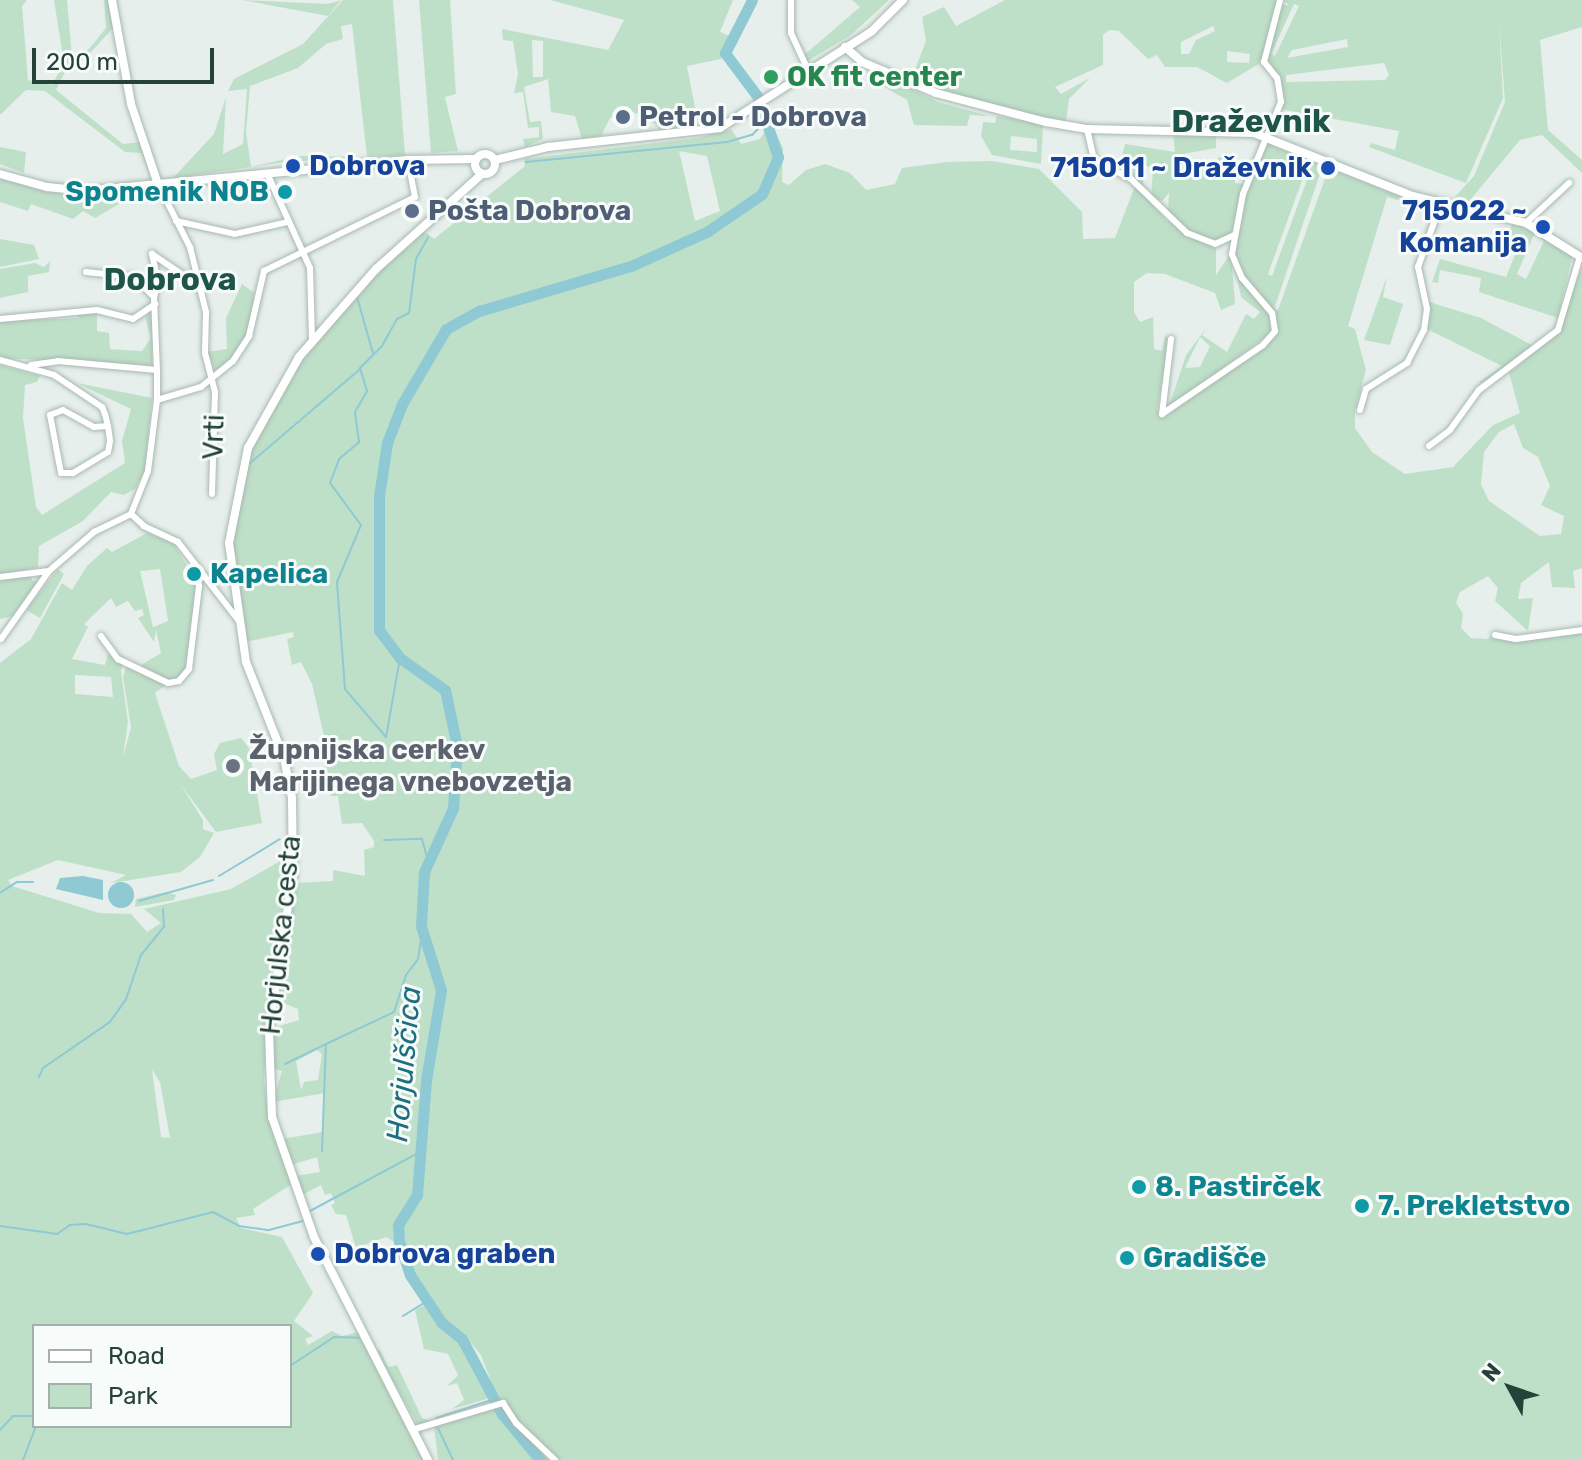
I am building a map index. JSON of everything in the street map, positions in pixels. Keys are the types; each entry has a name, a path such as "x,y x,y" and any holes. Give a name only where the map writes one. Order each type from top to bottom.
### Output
{"street":[{"path":"112,0 131,104 158,184 190,247 206,312 205,353 212,380"},
{"path":"791,0 791,33 808,70"},
{"path":"0,174 69,190 408,160 475,159 484,153 495,160 548,147 703,132 754,109 882,23 903,0"},
{"path":"1171,339 1162,414 1263,345 1275,331 1272,313 1235,266 1235,233 1262,136 1281,102 1277,78 1264,62 1280,0"},
{"path":"845,47 862,62 953,99 1087,129 1229,128 1262,136 1441,203 1526,223 1581,257 1558,330 1479,390 1450,430 1429,446"},
{"path":"1087,129 1094,160 1131,179 1187,233 1215,244 1235,233"},
{"path":"475,159 482,174"},
{"path":"157,400 212,380 249,336 264,271 303,249 415,197 408,160"},
{"name":"Horjulska cesta","path":"428,1460 415,1429 314,1237 272,1117 269,1029 293,874 292,798 284,758 249,672 229,543 241,469 266,411 312,340 376,269 482,174 492,171 495,160"},
{"path":"267,173 303,249 312,282 312,340"},
{"path":"1526,223 1569,183"},
{"path":"1360,410 1366,389 1407,363 1424,330 1427,309 1418,267 1441,203"},
{"path":"176,221 235,234 288,222"},
{"path":"1,639 49,571 94,532 131,514 148,471 157,400 154,300 158,282 155,252 183,275 195,277"},
{"path":"86,272 134,277 154,300"},
{"path":"0,319 97,310 133,319 154,300"},
{"path":"0,360 31,365 58,361 157,370"},
{"path":"31,365 94,400 108,426 108,452 73,473 61,473 49,421 54,410 94,427 108,426"},
{"name":"Vrti","path":"212,380 212,494"},
{"path":"131,514 144,526 178,542 194,567 221,592 239,621"},
{"path":"101,636 118,659 168,683 179,681 189,669 199,586 194,567"},
{"path":"0,577 49,571"},
{"path":"1495,635 1516,639 1582,630"},
{"path":"415,1429 491,1403 503,1403 516,1423 555,1460"}],"green space":[{"path":"0,0 27,0 22,6 28,80 52,85 64,63 54,0 67,0 72,57 89,49 106,28 104,0 109,0 114,27 91,52 70,61 56,90 123,144 140,142 150,176 142,153 125,152 45,91 26,90 0,115"},
{"path":"242,0 328,4 341,0 328,16"},
{"path":"343,0 393,0 405,155 286,162 251,167 173,178 214,134 226,97 223,154 243,144 247,89 228,91 234,79 303,44","holes":["352,24 367,157 298,156 251,167 246,132 250,86 298,68 326,44 343,39 341,26"]},
{"path":"419,0 450,0 456,94 445,97 458,151 431,153"},
{"path":"550,0 733,0 720,32 732,37 721,59 687,66 698,123 694,129 661,131 646,116 628,111 610,118 601,136 582,139 575,116 551,112 548,79 524,87 530,122 541,121 543,139 525,147 523,139 539,137 539,127 528,128 523,92 514,93 518,74 513,41 503,40 502,29 608,50 624,20","holes":["532,40 543,41 543,77 533,77"]},
{"path":"852,0 889,0 851,35 806,62 803,56 860,7"},
{"path":"1005,0 1278,0 1262,62 1227,83 1197,67 1165,67 1157,55 1148,59 1119,31 1109,30 1103,35 1103,65 1055,87 1061,94 1090,78 1069,99 1066,121 974,103 912,77 926,41 922,17 944,7 956,26","holes":["1213,26 1215,31 1196,40 1189,54 1181,54 1181,42","1227,51 1250,54 1249,63 1227,62"]},
{"path":"1283,0 1582,0 1582,27 1540,40 1548,130 1582,160 1582,173 1542,135 1520,140 1466,205 1451,201 1474,176 1505,102 1499,22 1503,98 1466,183 1369,147 1371,143 1395,150 1399,131 1280,109 1283,88 1266,62 1282,5 1289,5","holes":["1294,4 1299,6 1275,56 1271,54","1347,39 1348,47 1287,58 1292,50","1384,63 1389,75 1385,80 1286,82 1286,75"]},
{"path":"883,75 938,102 989,116 970,115 967,126 914,125 907,100 879,84"},
{"path":"997,116 1043,124 1041,164 992,155 981,136 983,122 995,123","holes":["1011,136 1037,139 1037,152 1010,150"]},
{"path":"731,129 741,144 760,139 766,130 776,133 783,148 782,182 789,185 806,170 825,164 850,173 866,190 895,184 902,168 947,162 992,161 1039,169 1082,212 1083,239 1115,238 1135,186 1167,221 1184,231 1168,212 1169,193 1162,201 1151,197 1153,169 1144,165 1143,189 1119,169 1125,144 1175,152 1173,133 1216,133 1216,148 1183,154 1192,170 1219,168 1218,157 1225,159 1225,167 1236,168 1235,183 1244,184 1231,234 1216,246 1216,275 1231,253 1235,304 1221,310 1215,293 1165,274 1147,273 1134,282 1134,312 1140,322 1153,317 1154,349 1162,351 1165,336 1170,338 1157,410 1165,417 1277,332 1276,316 1243,276 1234,253 1246,190 1263,142 1400,196 1398,200 1387,197 1348,326 1355,329 1366,370 1355,410 1355,428 1372,452 1405,474 1453,467 1493,425 1520,413 1509,373 1556,335 1582,267 1582,568 1573,571 1575,588 1552,587 1549,562 1521,583 1518,599 1533,598 1528,631 1495,601 1498,588 1488,576 1460,592 1456,603 1463,614 1461,628 1471,638 1488,639 1491,635 1514,641 1582,632 1582,1460 438,1460 434,1426 500,1405 481,1355 465,1336 449,1329 430,1295 411,1275 403,1247 421,1251 402,1244 401,1225 422,1196 421,1186 417,1181 413,1198 398,1219 396,1243 386,1237 356,1248 346,1215 336,1214 331,1205 335,1203 331,1193 325,1195 321,1185 302,1195 295,1176 320,1172 317,1157 291,1165 282,1139 323,1132 325,1093 273,1102 282,1071 272,1068 273,1028 299,1020 298,1009 279,1001 276,988 296,883 333,881 333,870 365,876 364,850 374,847 374,841 362,823 342,824 338,796 331,796 327,785 323,756 365,752 365,740 325,740 312,684 301,662 292,665 287,639 294,637 293,632 246,642 232,549 250,453 308,350 380,269 424,231 434,239 525,166 524,159 697,138","holes":["679,151 707,156 720,211 695,221","1321,171 1327,173 1278,310 1274,309","1304,175 1308,177 1272,276 1268,274","1514,424 1523,448 1538,457 1550,486 1541,505 1564,516 1561,534 1540,536 1489,501 1481,484 1484,452 1499,432","317,1050 322,1054 318,1080 304,1082 301,1090 296,1061"]},
{"path":"0,147 26,152 24,173 0,164"},
{"path":"0,179 66,195 117,194 119,204 95,218 83,211 73,219 31,204 28,211 0,202"},
{"path":"1513,224 1539,233 1572,257 1558,318 1479,292 1481,278 1440,270 1438,283 1432,282 1440,259 1506,277 1515,255 1499,248","holes":["1534,235 1544,241 1526,279 1517,274"]},
{"path":"0,239 34,245 39,259 0,267"},
{"path":"50,261 49,272 28,276 28,292 0,298 0,269 35,263 44,267"},
{"path":"1235,268 1271,317 1273,331 1168,409 1186,355 1207,327 1202,335 1227,352 1246,314 1254,319 1260,312 1241,297","holes":["1200,337 1210,346 1200,367 1185,368"]},
{"path":"1387,276 1383,297 1403,304 1390,345 1364,340"},
{"path":"242,284 254,293 250,327 241,348 217,373 207,352 227,349 226,318"},
{"path":"1426,301 1481,318 1537,348 1485,386 1479,382 1502,366 1427,329"},
{"path":"153,311 152,365 0,358 0,321 78,318 78,314 97,312 97,331 109,333 110,349 142,351 151,338 145,317"},
{"path":"0,365 40,376 37,382 25,385 23,418 36,507 42,515 125,463 122,441 131,409 77,383 152,398 145,470 135,489 124,495 111,492 83,521 39,546 38,567 0,575"},
{"path":"147,533 172,541 197,582 186,671 170,682 141,665 161,653 156,630 154,642 138,618 144,615 142,609 135,611 128,601 116,607 111,598 84,624 88,627 72,659 105,665 108,653 123,664 121,671 128,722 123,758 131,727 123,677 127,665 167,684 155,693 179,766 191,779 217,770 214,754 220,743 241,738 249,748 262,823 216,832 181,785 203,820 203,829 214,833 200,857 181,872 111,883 126,875 58,860 8,880 12,886 99,913 131,914 147,932 161,923 144,909 231,889 289,856 268,995 264,1080 268,1113 292,1184 253,1209 255,1215 236,1218 241,1228 282,1237 313,1293 294,1321 313,1336 305,1339 308,1345 332,1331 342,1336 359,1332 424,1460 0,1460 0,663 31,639 62,583 72,590 87,566 107,548 112,552","holes":["160,569 168,621 153,627 140,571","75,675 111,677 113,697 75,694","152,1070 160,1082 170,1138 161,1137"]},
{"path":"58,569 64,574 40,618 26,610"},
{"path":"29,574 33,581 40,581 13,616 0,619 0,578"},
{"path":"166,892 176,895 174,900 135,907 136,899"},
{"path":"430,1305 449,1334 469,1350 490,1398 452,1409 464,1400 457,1383 447,1386 458,1375 448,1354 424,1349 415,1310"},
{"path":"375,1350 380,1350 388,1367 397,1365 422,1418 433,1422 418,1425"}],"water":[{"path":"83,876 103,880 103,900 56,889 60,878"},
{"path":"121,882 130,886 134,895 130,904 121,908 112,904 108,895 112,886"}],"waterway":[{"name":"Horjulščica","path":"540,1460 502,1414 462,1339 442,1323 410,1275 399,1242 398,1225 417,1195 426,1080 441,990 421,926 424,872 453,808 457,746 445,690 400,658 379,630 379,496 387,443 402,404 446,329 479,311 631,266 708,231 762,194 778,157 758,97 725,53 752,0"},
{"path":"526,162 727,142 752,135 767,120"},
{"path":"400,658 386,737 345,689 337,582 361,525 330,483 339,459 359,442 355,412 367,391 360,368 382,346 397,319 409,313 416,259 428,237"},
{"path":"357,297 373,353"},
{"path":"249,464 359,370"},
{"path":"219,876 280,839"},
{"path":"384,840 422,839 428,861"},
{"path":"139,901 213,880"},
{"path":"0,893 17,882 33,882"},
{"path":"39,1077 43,1068 110,1022 126,999 141,955 164,927 163,909"},
{"path":"322,1151 326,1044 394,1012 406,975 418,959 423,929"},
{"path":"285,1064 326,1044"},
{"path":"310,1211 420,1152"},
{"path":"0,1226 57,1234 70,1225 86,1224 127,1234 213,1212 239,1226 269,1230 303,1221"},
{"path":"403,1316 429,1300"},
{"path":"292,1365 334,1337 359,1338"},
{"path":"436,1418 495,1399"},
{"path":"0,1430 13,1416 32,1416"},
{"path":"23,1460 35,1428"},
{"path":"438,1428 453,1460"}],"place":[{"name":"OK fit center","path":"771,77"},
{"name":"Petrol - Dobrova","path":"623,117"},
{"name":"Dobrova","path":"293,166"},
{"name":"715011 ~ Draževnik","path":"1328,168"},
{"name":"Spomenik NOB","path":"285,192"},
{"name":"Pošta Dobrova","path":"412,211"},
{"name":"715022 ~ Komanija","path":"1543,227"},
{"name":"Kapelica","path":"194,574"},
{"name":"Župnijska cerkev Marijinega vnebovzetja","path":"233,766"},
{"name":"8. Pastirček","path":"1139,1187"},
{"name":"7. Prekletstvo","path":"1362,1206"},
{"name":"Dobrova graben","path":"318,1254"},
{"name":"Gradišče","path":"1127,1258"}],"district":[{"name":"Draževnik","path":"1251,121"},
{"name":"Dobrova","path":"170,279"}]}
